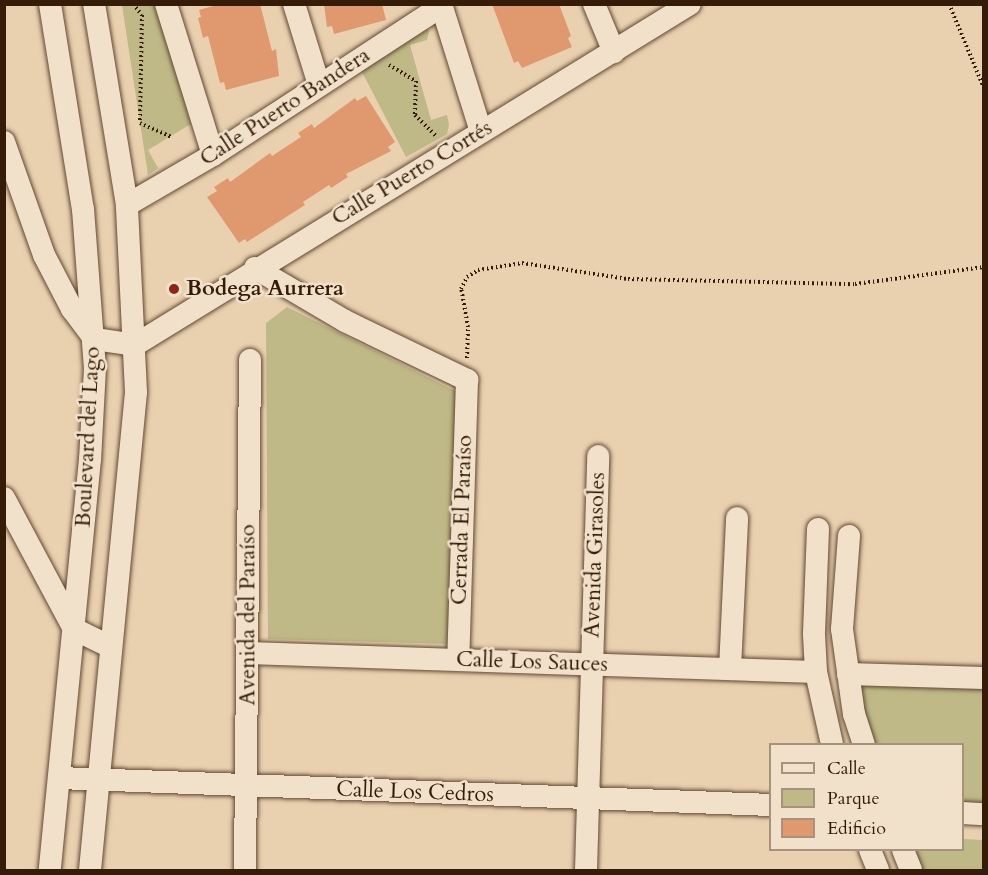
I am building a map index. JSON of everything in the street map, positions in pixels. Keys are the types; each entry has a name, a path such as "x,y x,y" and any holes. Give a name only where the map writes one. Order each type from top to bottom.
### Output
{"street":[{"name":"Boulevard del Lago","path":"50,4 83,209 94,339 90,459 50,870"},
{"name":"Boulevard del Lago","path":"90,870 96,780 136,392 127,206 94,4"},
{"path":"166,4 213,155"},
{"path":"294,4 319,85"},
{"path":"594,4 614,52"},
{"name":"Calle Puerto Cortés","path":"135,345 255,268 690,4"},
{"path":"441,5 481,132"},
{"name":"Calle Puerto Bandera","path":"127,206 213,155 441,5"},
{"path":"4,142 56,282 94,339 135,345"},
{"path":"255,268 345,321 467,380"},
{"name":"Avenida del Paraíso","path":"245,870 250,360"},
{"name":"Cerrada El Paraíso","path":"458,660 467,380"},
{"name":"Avenida Girasoles","path":"586,870 598,456"},
{"path":"5,501 74,629 109,646"},
{"path":"730,669 737,518"},
{"path":"818,529 814,634 816,672 832,743"},
{"path":"849,536 842,629 848,674 864,743"},
{"name":"Calle Los Sauces","path":"248,653 816,672"},
{"path":"848,674 984,678"},
{"name":"Calle Los Cedros","path":"59,778 769,805"},
{"path":"964,813 984,814"},
{"path":"871,851 878,870"},
{"path":"904,851 911,870"}],"path":[{"path":"133,4 142,15 140,123 171,137"},
{"path":"949,4 984,88"},
{"path":"379,58 416,81 415,115 447,152"},
{"path":"467,380 468,327 461,289 467,277 478,270 522,263 628,279 784,279 855,284 984,267"}],"green space":[{"path":"122,5 157,5 194,122 148,150 158,168 148,175"},
{"path":"426,27 429,31 427,40 410,45 431,120 447,115 449,125 447,134 406,157 361,70"},
{"path":"287,307 457,392 449,644 268,639 266,323"},
{"path":"857,680 983,682 983,807 964,807 964,743 872,743"},
{"path":"964,839 983,840 983,870 920,870 912,851 964,851"}],"building":[{"path":"220,4 260,4 272,51 276,49 279,76 226,90 224,82 220,83 208,36 203,38 198,18 201,17 199,10"},
{"path":"324,4 382,4 386,20 334,34 332,26 327,27"},
{"path":"492,4 559,4 571,36 568,38 572,47 522,68 518,61 514,63"},
{"path":"366,96 395,142 388,147 391,151 346,174 348,177 331,188 329,185 303,202 305,205 247,242 245,239 239,243 207,197 217,191 214,187 228,178 230,182 270,153 272,156 301,137 298,133 312,124 314,128 355,98 357,101"}],"place":[{"name":"Bodega Aurrera","path":"174,289"}]}
